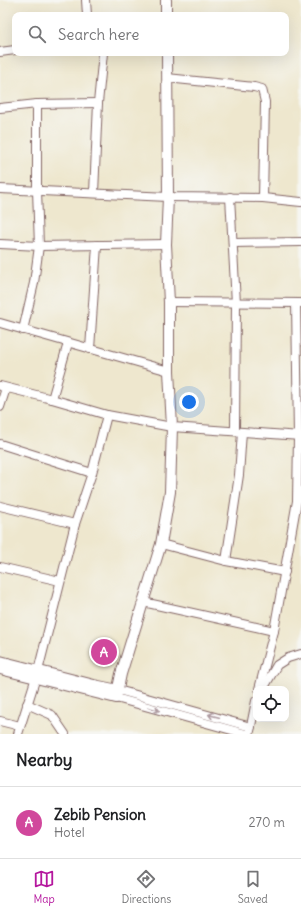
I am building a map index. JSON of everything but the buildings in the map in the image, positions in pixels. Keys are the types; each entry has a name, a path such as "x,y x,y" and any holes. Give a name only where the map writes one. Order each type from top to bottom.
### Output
{"street":[{"path":"86,0 87,12"},
{"path":"166,0 166,12"},
{"path":"0,52 12,50"},
{"path":"94,193 98,103 103,56"},
{"path":"117,694 121,674 161,544 170,492 172,427 166,244 168,198 167,56"},
{"path":"167,78 262,89 265,102 263,198"},
{"path":"0,108 38,104 98,103"},
{"path":"23,330 34,283 39,246 37,190 38,104"},
{"path":"0,189 168,198 263,198 301,202"},
{"path":"226,561 239,475 236,303 230,197"},
{"path":"233,243 301,242"},
{"path":"0,244 39,246 166,244"},
{"path":"90,349 97,245"},
{"path":"169,302 298,303 300,436 297,500 274,631 260,686"},
{"path":"0,323 169,371"},
{"path":"52,399 68,343"},
{"path":"0,407 3,387 107,415 172,427 300,436"},
{"path":"0,722 19,730 37,674 75,524 92,472 107,415"},
{"path":"0,444 92,472"},
{"path":"0,506 75,524"},
{"path":"161,544 226,561 285,572"},
{"path":"0,567 60,582"},
{"path":"143,602 274,631"},
{"path":"265,686 277,664 288,658 301,654"},
{"path":"0,661 37,674 250,730 253,716"},
{"path":"0,669 37,674"},
{"path":"117,694 246,734"},
{"path":"27,704 52,715 65,734"}],"place":[{"name":"Zebib Pension","path":"104,652"}]}
